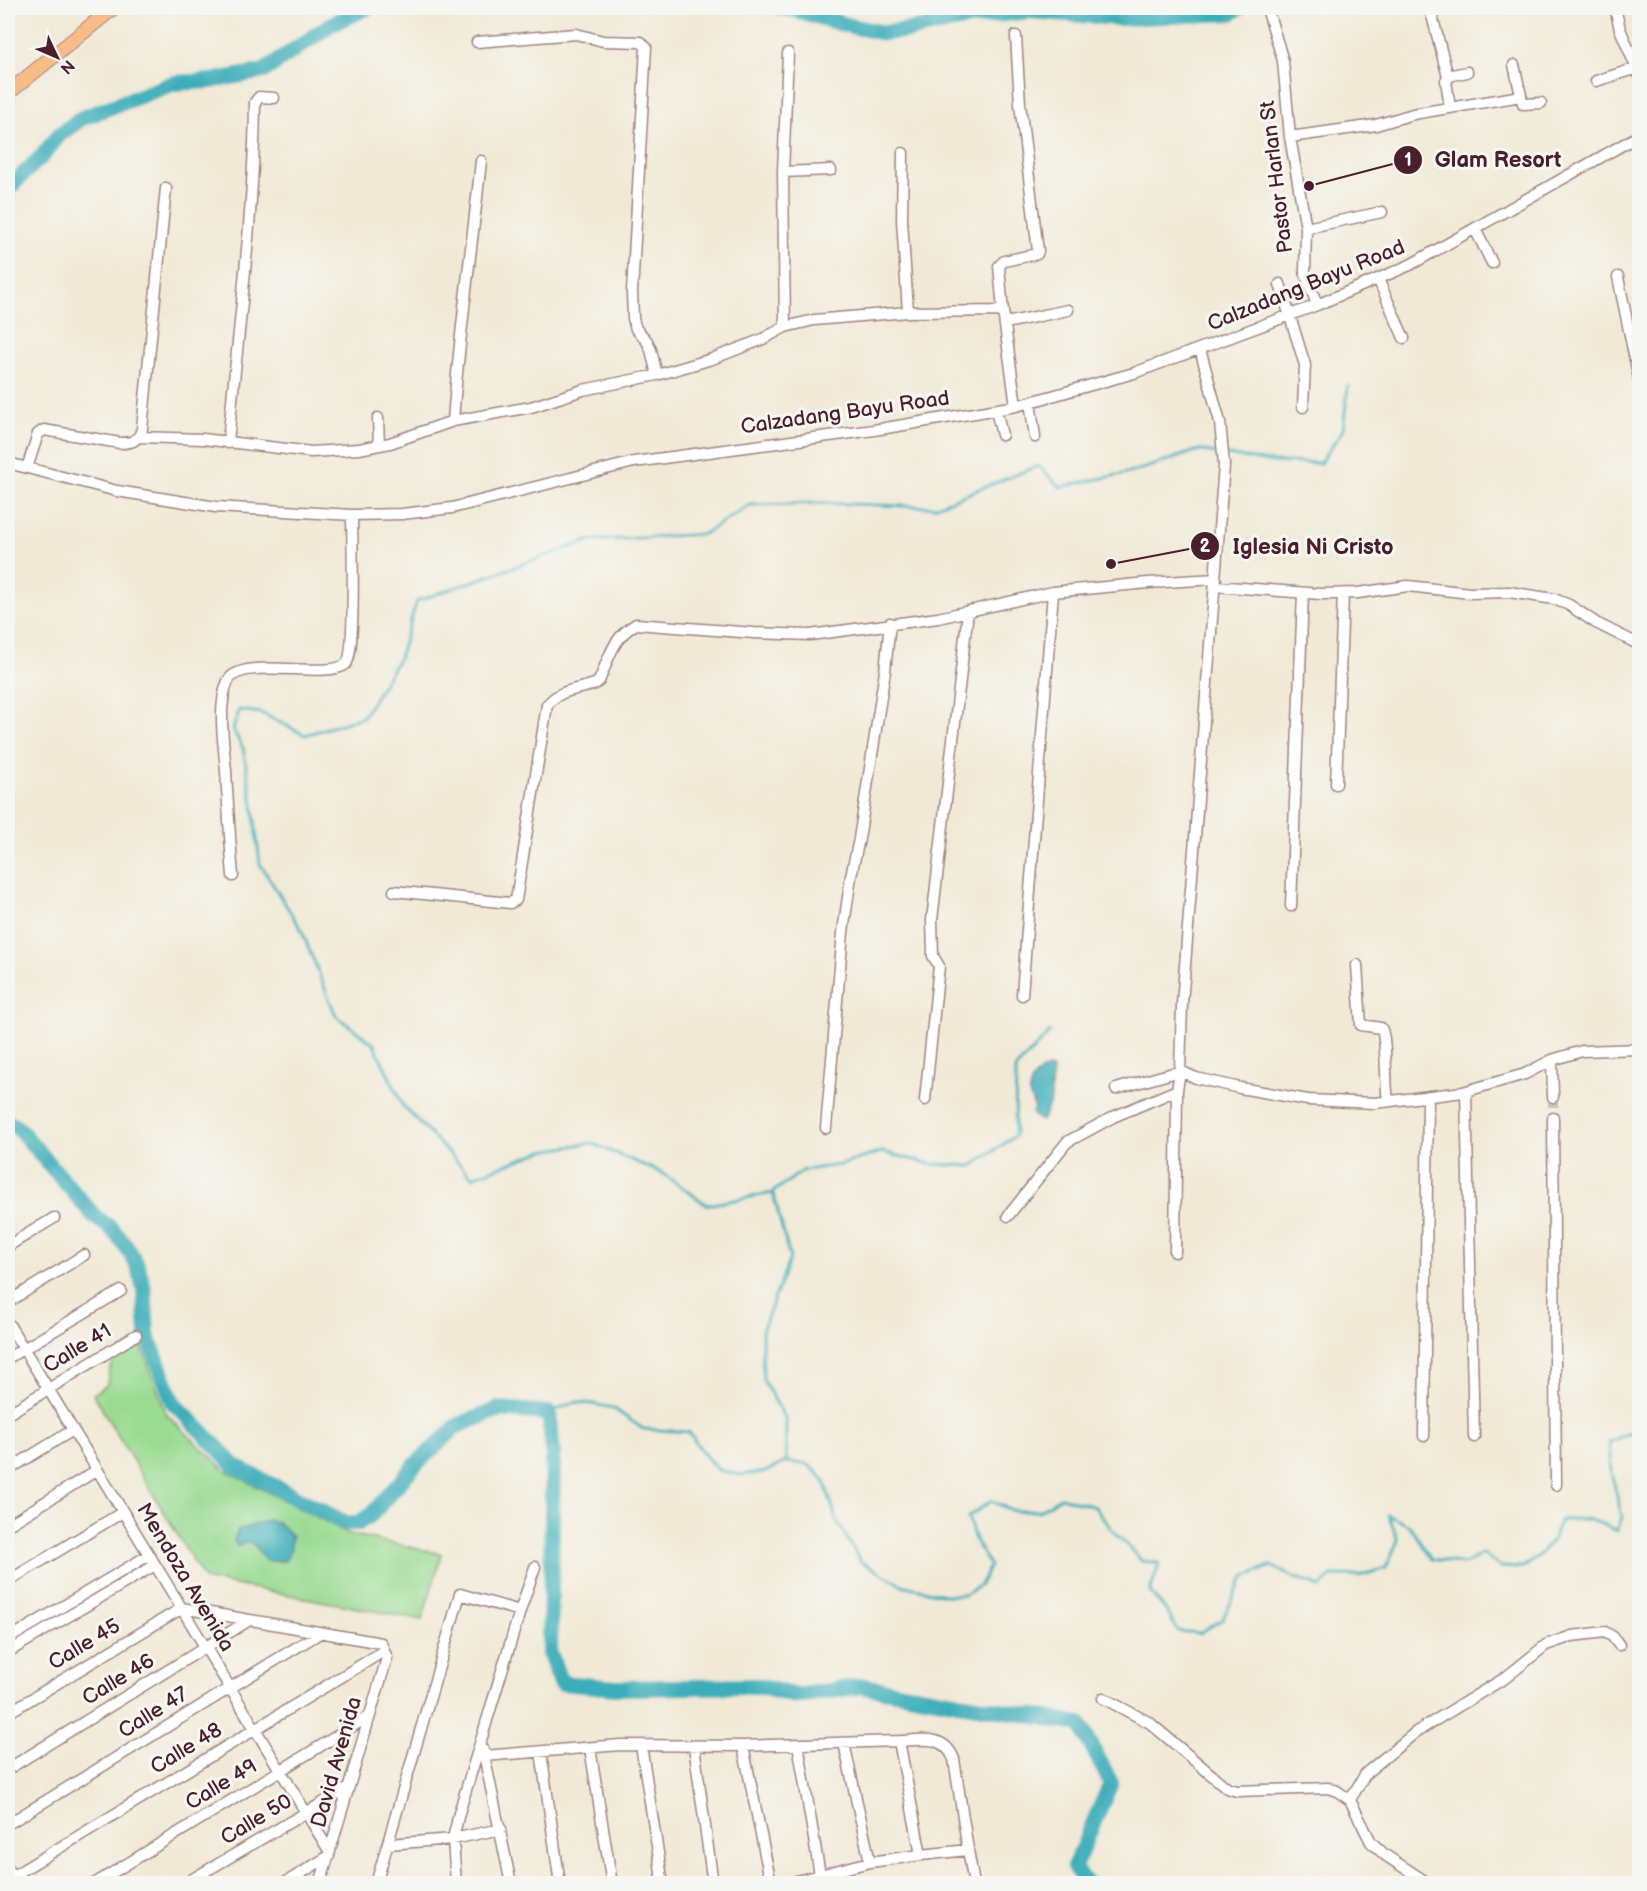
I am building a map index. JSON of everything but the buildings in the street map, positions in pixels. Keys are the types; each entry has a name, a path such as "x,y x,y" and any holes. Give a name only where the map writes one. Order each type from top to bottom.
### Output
{"main road":[{"path":"8,93 113,8"}],"street":[{"name":"Pastor Harlan St","path":"1267,8 1283,61 1290,137 1306,228 1305,272 1317,305"},
{"path":"1430,8 1448,77 1446,88 1450,108"},
{"path":"1596,81 1638,72 1620,29 1615,8"},
{"path":"477,42 576,34 603,41 645,44 633,319 636,329 647,341 651,350 657,375"},
{"path":"1016,36 1020,104 1038,251 1037,254 1004,261 999,266 1016,406"},
{"path":"785,327 783,172 788,53"},
{"path":"1514,65 1524,105 1541,103"},
{"path":"1448,77 1467,72"},
{"path":"1290,137 1376,125 1413,114 1521,96"},
{"path":"228,443 244,274 255,102 259,97 274,98"},
{"name":"Calzadang Bayu Road","path":"8,463 117,491 216,507 352,515 402,514 452,508 634,462 874,430 1016,406 1134,373 1317,305 1410,266 1640,135"},
{"path":"903,153 902,220 908,312"},
{"path":"453,421 459,344 467,294 481,161"},
{"path":"783,172 831,170"},
{"path":"140,437 166,188"},
{"path":"1306,228 1382,212"},
{"path":"1475,229 1492,263"},
{"path":"1618,277 1640,384"},
{"path":"1378,279 1404,338"},
{"path":"1280,284 1305,365 1303,407"},
{"path":"1006,323 1068,310"},
{"path":"27,468 38,434 44,430 120,443 130,443 140,437 193,439 311,452 360,449 453,421 531,407 583,390 657,375 712,359 763,339 785,327 827,318 908,312 1003,311"},
{"path":"1175,1252 1177,1090 1180,1071 1182,1004 1224,465 1220,422 1200,349"},
{"path":"1030,402 1035,437"},
{"path":"996,410 1002,435"},
{"path":"378,418 379,445"},
{"path":"232,876 222,713 229,680 235,674 273,668 334,669 345,665 350,659 352,515"},
{"path":"394,891 510,903 516,900 547,705 553,697 565,691 596,684 617,638 636,624 754,633 810,634 938,618 1053,592 1148,583 1216,582 1303,593 1342,594 1408,586 1470,593 1509,592 1569,604 1596,623 1640,645"},
{"path":"1022,995 1053,592"},
{"path":"1291,906 1303,593"},
{"path":"1336,784 1342,594"},
{"path":"925,1100 939,966 933,956 932,920 968,611"},
{"path":"826,1128 843,932 885,671 890,623"},
{"path":"1357,965 1361,1024 1381,1028 1385,1034 1388,1101"},
{"path":"1116,1089 1180,1071 1196,1078 1240,1088 1308,1100 1363,1103 1466,1091 1525,1074 1552,1060 1582,1051 1640,1049"},
{"path":"1552,1060 1552,1097"},
{"path":"1008,1215 1067,1142 1113,1117 1177,1090"},
{"path":"1466,1091 1474,1437"},
{"path":"1424,1436 1428,1096"},
{"path":"1553,1118 1556,1485"},
{"path":"8,1246 54,1218"},
{"path":"8,1302 84,1255"},
{"path":"8,1358 121,1291"},
{"name":"Mendoza Avenida","path":"8,1323 330,1854"},
{"name":"Calle 41","path":"8,1414 136,1335"},
{"path":"8,1470 73,1430"},
{"path":"8,1525 97,1470"},
{"path":"8,1581 123,1512"},
{"path":"8,1639 152,1560"},
{"path":"8,1652 152,1560"},
{"path":"456,1884 453,1839 459,1813 535,1567"},
{"path":"376,1884 460,1594 520,1611"},
{"path":"182,1608 381,1643 384,1652"},
{"name":"Calle 45","path":"8,1713 182,1608"},
{"name":"Calle 46","path":"8,1769 248,1621"},
{"path":"1350,1800 1366,1773 1416,1732 1505,1678 1546,1645 1572,1636 1605,1632 1619,1645"},
{"name":"Calle 47","path":"8,1824 320,1633"},
{"name":"David Avenida","path":"320,1884 387,1658 384,1652"},
{"name":"Calle 48","path":"11,1877 384,1652"},
{"path":"1103,1698 1150,1723 1227,1788 1237,1791 1328,1788 1337,1791 1350,1800 1371,1842 1385,1855 1429,1884"},
{"name":"Calle 49","path":"94,1884 368,1717"},
{"path":"484,1756 641,1745 742,1746 932,1740 944,1743 950,1749 954,1759 974,1884"},
{"path":"481,1741 511,1884"},
{"path":"899,1741 921,1855"},
{"path":"844,1743 870,1862"},
{"path":"798,1744 819,1875"},
{"path":"641,1745 663,1884"},
{"path":"694,1746 713,1884"},
{"path":"742,1746 771,1884"},
{"path":"591,1748 612,1884"},
{"path":"541,1752 561,1884"},
{"name":"Calle 50","path":"184,1884 348,1788"},
{"path":"388,1844 453,1839 501,1829"},
{"path":"785,1884 870,1862 968,1850"},
{"path":"283,1884 330,1854"}],"green space":[{"path":"139,1339 167,1415 226,1471 350,1534 442,1554 422,1620 204,1579 93,1394 107,1385 113,1363 126,1348"}],"water":[{"path":"1047,1068 1052,1069 1053,1072 1051,1100 1042,1121 1032,1112 1035,1108 1030,1096 1030,1085 1036,1076"},
{"path":"268,1520 278,1522 292,1536 290,1554 284,1561 266,1561 253,1544 244,1543 237,1546 234,1541 238,1530"}],"waterway":[{"path":"8,189 43,155 59,135 82,118 174,83 210,81 264,71 330,25 367,8"},
{"path":"781,8 793,9 846,25 884,33 969,18 1030,11 1119,18 1231,13 1239,8"},
{"path":"1227,455 1271,462 1320,463 1343,430 1348,386"},
{"path":"786,1462 786,1420 763,1380 762,1331 790,1258 773,1193 707,1205 662,1173 591,1143 543,1151 472,1177 403,1106 374,1044 336,1016 301,929 260,864 243,748 233,730 239,710 261,713 305,735 363,717 399,658 417,601 588,541 704,534 750,505 822,503 934,507 1038,466 1061,487 1136,471 1199,450 1221,454"},
{"path":"773,1192 804,1170 840,1165 882,1152 931,1164 972,1166 1015,1136 1016,1068 1050,1032"},
{"path":"8,1122 19,1129 95,1217 111,1228 127,1247 138,1267 144,1289 147,1334 173,1402 235,1466 346,1523 358,1523 371,1515 415,1465 457,1426 499,1409 549,1413 553,1454 550,1654 561,1683 616,1688 757,1686 796,1696 862,1686 1080,1724 1111,1783 1074,1867 1087,1884"},
{"path":"549,1413 575,1402 593,1404 613,1408 643,1429 689,1432 718,1470 741,1475 765,1472 786,1462 808,1464 824,1480 836,1519 860,1561 902,1585 944,1595 965,1595 980,1585 990,1566 975,1540 968,1517 991,1501 1014,1511 1039,1511 1061,1497 1095,1507 1113,1531 1142,1561 1159,1563 1150,1592 1165,1609 1178,1631 1199,1633 1222,1620 1244,1577 1271,1566 1321,1587 1331,1576 1359,1576 1386,1568 1398,1540 1388,1515 1410,1526 1432,1559 1464,1564 1483,1554 1500,1567 1523,1568 1554,1538 1559,1521 1589,1520 1617,1531 1622,1517 1611,1472 1609,1442 1640,1429"}],"tunnel":[{"path":"1553,1097 1553,1118"}],"place":[{"name":"Glam Resort","path":"1309,186"},
{"name":"Iglesia Ni Cristo","path":"1111,564"}]}
